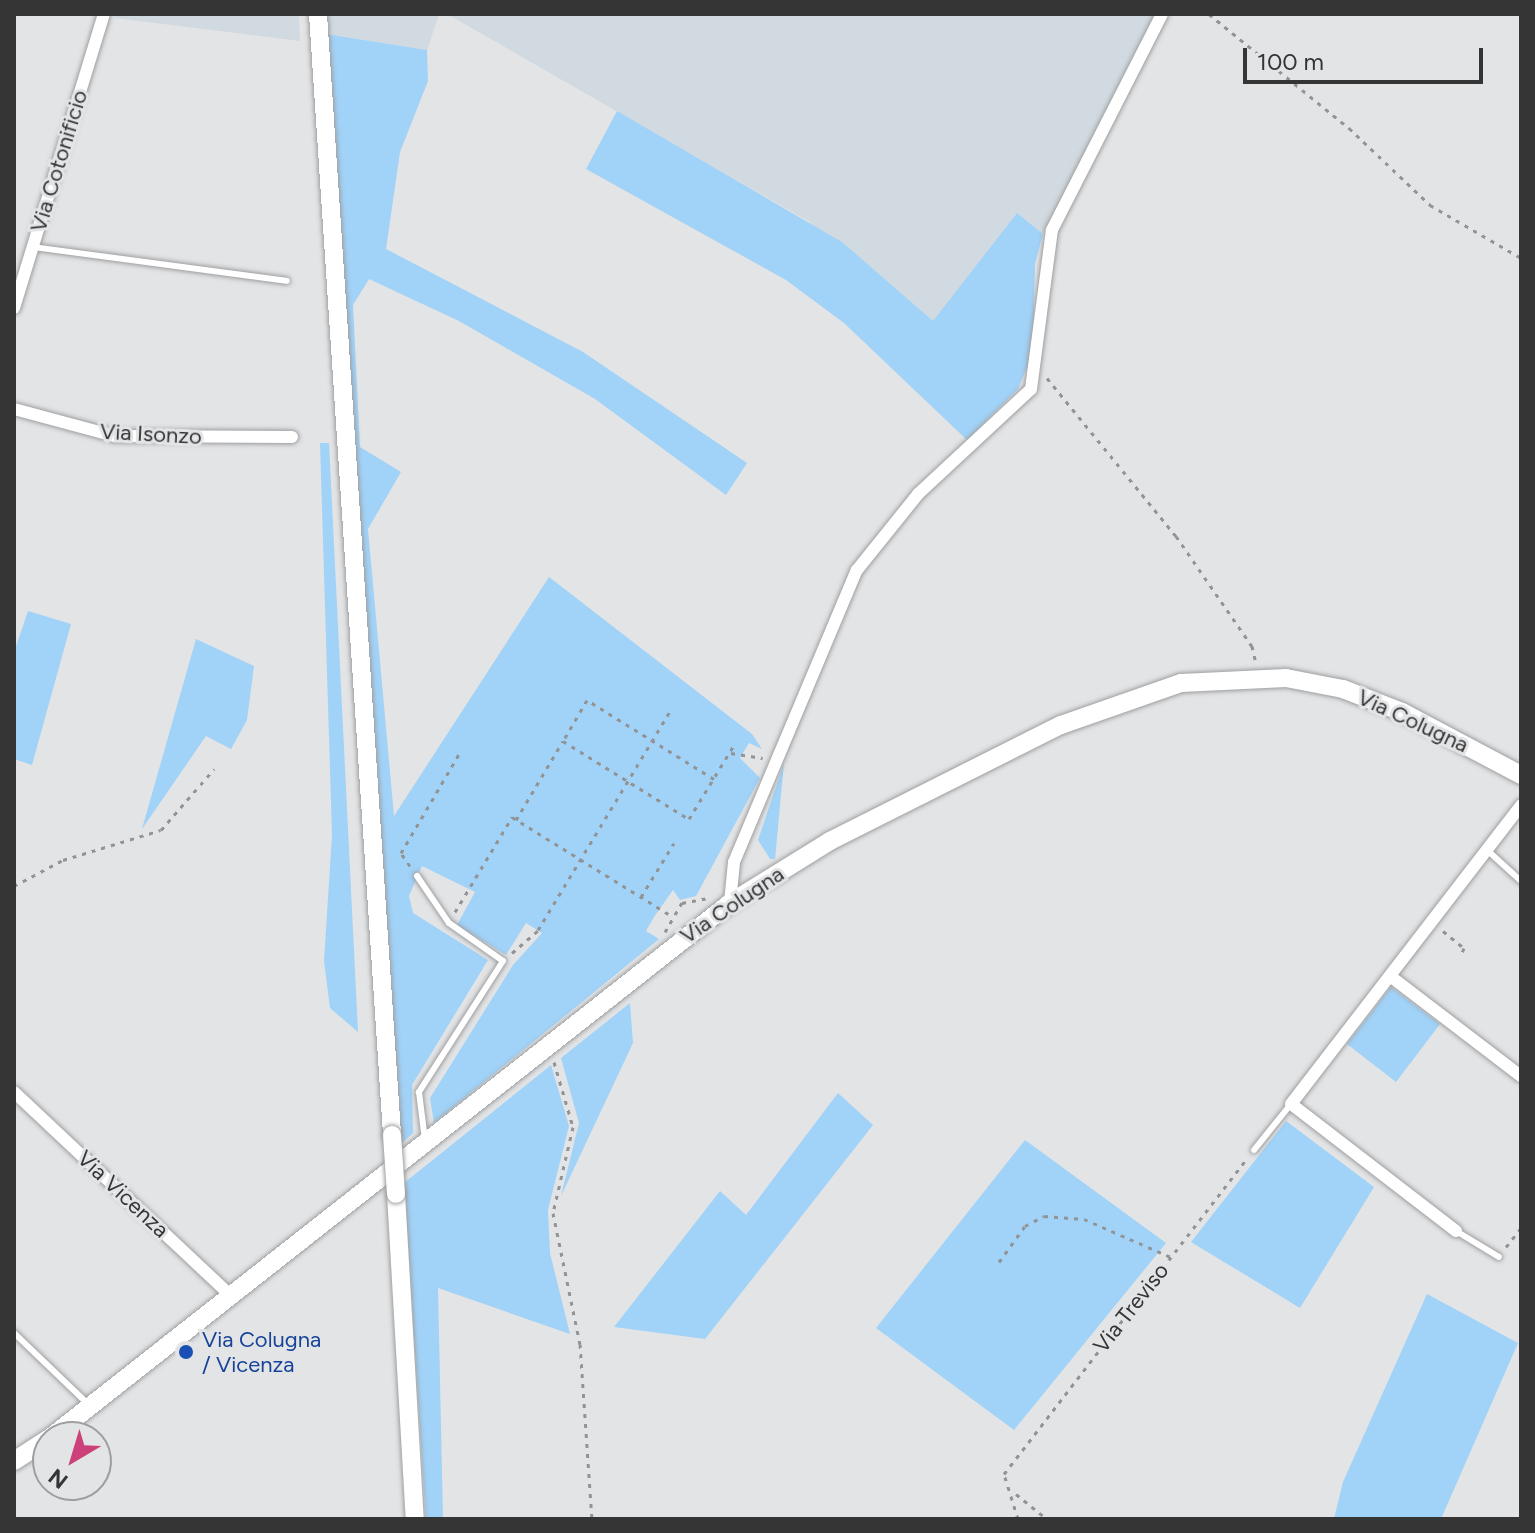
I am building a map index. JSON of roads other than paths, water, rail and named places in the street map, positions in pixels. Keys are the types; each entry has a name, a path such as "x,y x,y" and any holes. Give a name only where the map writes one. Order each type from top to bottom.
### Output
{"street":[{"name":"Via Cotonificio","path":"14,308 18,284 33,247 104,14"},
{"path":"318,14 415,1519"},
{"path":"730,903 734,862 774,761 830,620 870,550 918,494 1021,404 1039,368 1052,230 1162,14"},
{"name":"Via Isonzo","path":"14,409 115,436 292,437"},
{"name":"Via Colugna","path":"74,1421 425,1140 730,903 830,841 1061,725 1181,683 1259,675 1343,689 1521,775"},
{"path":"1456,1231 1291,1104 1521,805"},
{"path":"1390,976 1521,1076"},
{"name":"Via Vicenza","path":"14,1092 232,1297"},
{"name":"Via Colugna","path":"14,1461 32,1449"}],"lane":[{"path":"33,247 287,281"},
{"path":"1487,850 1521,881"},
{"path":"417,876 449,923 503,961 419,1092 425,1140"},
{"path":"1254,1150 1291,1104"},
{"path":"1456,1231 1499,1257"},
{"path":"14,1333 92,1409"}],"place":[{"name":"Via Colugna / Vicenza","path":"186,1352"}]}
